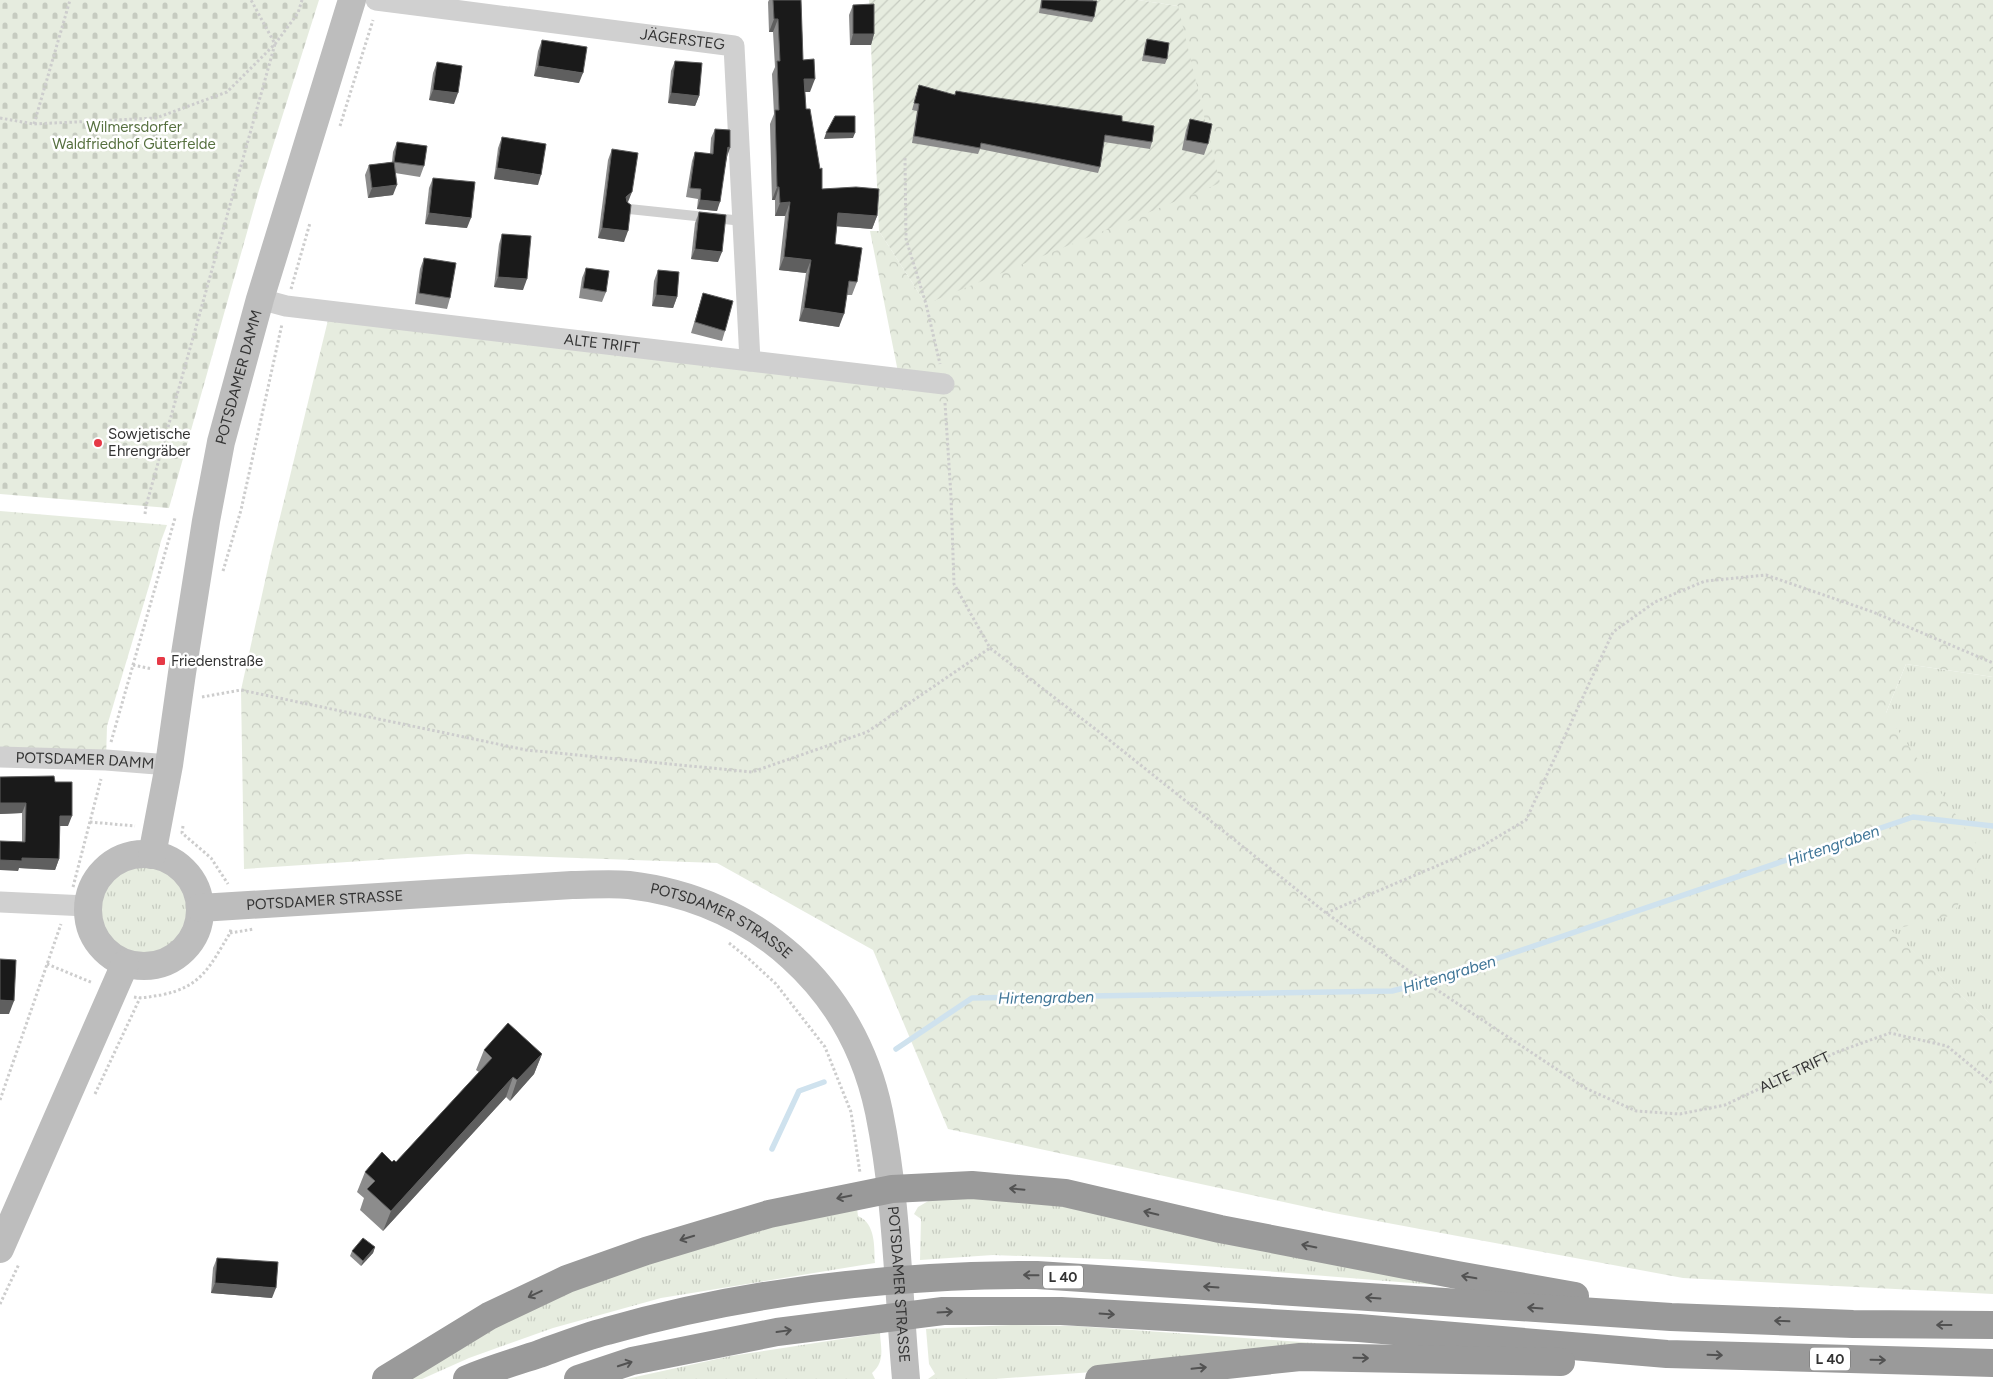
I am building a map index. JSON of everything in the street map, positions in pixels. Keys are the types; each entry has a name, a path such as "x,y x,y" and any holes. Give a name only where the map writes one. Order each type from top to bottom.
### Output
{"highway":[{"path":"386,1379 489,1316 567,1279 646,1251 768,1214 863,1193 892,1189 972,1186 1065,1193 1220,1229 1598,1300 1671,1317"},
{"name":"L 40","path":"467,1379 606,1331 694,1309 746,1299 868,1283 979,1275 1037,1275 1671,1317 1852,1324 1993,1325"},
{"name":"L 40","path":"578,1379 632,1361 777,1332 943,1311 1061,1311 1359,1328 1667,1354 1993,1363"},
{"path":"1099,1379 1300,1357 1616,1363 1667,1354"}],"street":[{"name":"POTSDAMER DAMM","path":"152,855 169,765 182,674 227,416 260,299 352,0"},
{"name":"JÄGERSTEG","path":"378,0 734,46 750,362"},
{"name":"ALTE TRIFT","path":"260,299 286,306 944,384"},
{"name":"POTSDAMER DAMM","path":"0,757 106,760 169,765"},
{"path":"134,855 152,855 167,859 180,868 190,879 197,893 200,908 198,926 190,942 177,956 161,964 143,967 125,964 109,955 96,941 78,905 102,873 117,861 134,855"},
{"name":"POTSDAMER STRASSE","path":"200,908 232,920 572,885 628,885 682,896 713,906 776,942 811,976 838,1010 860,1051 878,1111 892,1189 906,1379"},
{"path":"0,902 78,905"},
{"path":"0,1249 125,964"}],"lane":[{"path":"629,209 743,221"}],"path":[{"path":"34,124 70,0"},
{"path":"145,514 148,496 275,44 251,0"},
{"path":"0,118 34,124 156,118 226,92 275,44 298,13 302,0"},
{"path":"338,130 378,0"},
{"path":"196,698 241,690 526,750 752,772 867,732 990,648 954,584 944,384 926,304 906,239 905,158"},
{"path":"221,579 241,510 286,306 310,222"},
{"path":"0,1100 78,905 106,760 175,518"},
{"path":"1326,913 1479,848 1526,820 1613,632 1655,602 1705,581 1766,575 1874,612 1993,663"},
{"name":"ALTE TRIFT","path":"990,648 1104,735 1326,913 1425,982 1585,1088 1636,1111 1680,1114 1725,1104 1837,1052 1890,1034 1947,1046 1993,1084"},
{"path":"133,665 152,669"},
{"path":"140,998 177,991 202,976 232,920 230,888 211,858 182,833 183,824"},
{"path":"232,920 258,929"},
{"path":"722,938 749,959 776,984 825,1047 851,1112 863,1193"}],"green space":[{"name":"Wilmersdorfer Waldfriedhof Güterfelde","path":"0,0 319,0 259,190 169,508 0,494"},
{"path":"869,0 1138,0 1178,6 1220,183 926,304 879,231"},
{"path":"1138,0 1993,0 1993,677 1906,664 1886,713 1983,854 1953,915 1891,930 1993,1025 1993,1294 1683,1278 1334,1213 948,1129 873,950 717,863 467,854 244,869 241,690 271,554 329,316 899,377 870,231 879,231 926,304 1178,6"},
{"path":"0,511 167,525 107,726 106,760 0,757"},
{"path":"1906,664 1993,677 1993,1025 1890,930 1886,713"},
{"path":"145,862 163,866 178,876 188,891 192,909 188,927 178,942 163,952 145,956 127,952 112,942 102,927 98,909 102,891 112,876 127,866"},
{"path":"1007,1195 1448,1286 1131,1260 993,1255 920,1260 921,1219 914,1214 918,1207 930,1200"},
{"path":"857,1208 858,1216 868,1224 873,1236 875,1263 661,1298 553,1328 469,1358 422,1379 402,1379 514,1312 717,1236"},
{"path":"1011,1325 1077,1326 1385,1348 1386,1351 994,1379 928,1379 935,1374 929,1364 926,1329"},
{"path":"880,1333 881,1360 872,1373 875,1379 626,1379 731,1356"}],"building":[{"path":"773,0 801,0 803,60 814,59 815,79 804,79 806,109 810,109 820,169 822,168 822,189 856,187 879,189 877,216 838,213 835,244 862,248 857,282 849,281 844,314 804,308 811,260 784,257 790,202 780,203 779,187 777,187 775,110 779,110 777,61 780,61 778,19 774,19"},
{"path":"1042,0 1097,1 1094,17 1041,8"},
{"path":"874,4 874,34 853,34 853,5"},
{"path":"1147,39 1169,43 1167,59 1144,55"},
{"path":"542,40 587,47 583,73 538,66"},
{"path":"675,61 702,63 699,96 671,93"},
{"path":"437,62 462,66 458,93 433,90"},
{"path":"919,85 955,95 956,91 1122,116 1122,121 1154,126 1152,142 1105,135 1100,167 981,143 980,148 914,136 919,104 914,103"},
{"path":"835,116 855,116 855,133 826,133"},
{"path":"1190,119 1212,124 1208,144 1186,140"},
{"path":"715,129 730,130 730,148 728,147 720,202 700,200 701,189 690,188 695,152 713,154"},
{"path":"502,137 546,144 541,175 497,168"},
{"path":"397,142 427,146 424,166 394,162"},
{"path":"612,149 638,153 632,192 626,197 627,202 631,205 628,231 602,228"},
{"path":"394,162 397,185 372,188 369,165"},
{"path":"433,178 475,182 471,218 429,213"},
{"path":"699,212 726,215 722,252 695,249"},
{"path":"502,234 531,236 527,279 498,277"},
{"path":"424,258 456,263 450,298 419,293"},
{"path":"586,268 609,271 606,292 583,288"},
{"path":"658,270 679,272 677,297 656,295"},
{"path":"703,293 733,301 725,331 695,322"},
{"path":"54,776 55,782 72,782 72,816 60,816 59,859 22,858 22,861 0,860 0,841 25,842 26,803 0,803 0,777"},
{"path":"0,959 16,960 14,1001 0,1000"},
{"path":"508,1023 542,1054 517,1080 513,1077 391,1211 367,1189 375,1181 365,1172 382,1152 392,1162 394,1160 396,1162 492,1058 484,1050"},
{"path":"363,1238 375,1247 363,1261 352,1251"},
{"path":"217,1258 278,1262 276,1288 215,1283"}],"waterway":[{"name":"Hirtengraben","path":"896,1049 972,998 1392,991 1428,982 1913,817 1993,826"},
{"name":"Hirtengraben","path":"772,1149 799,1091 824,1082"}],"place":[{"name":"Sowjetische Ehrengräber","path":"98,443"},
{"name":"Friedenstraße","path":"161,661"}]}
